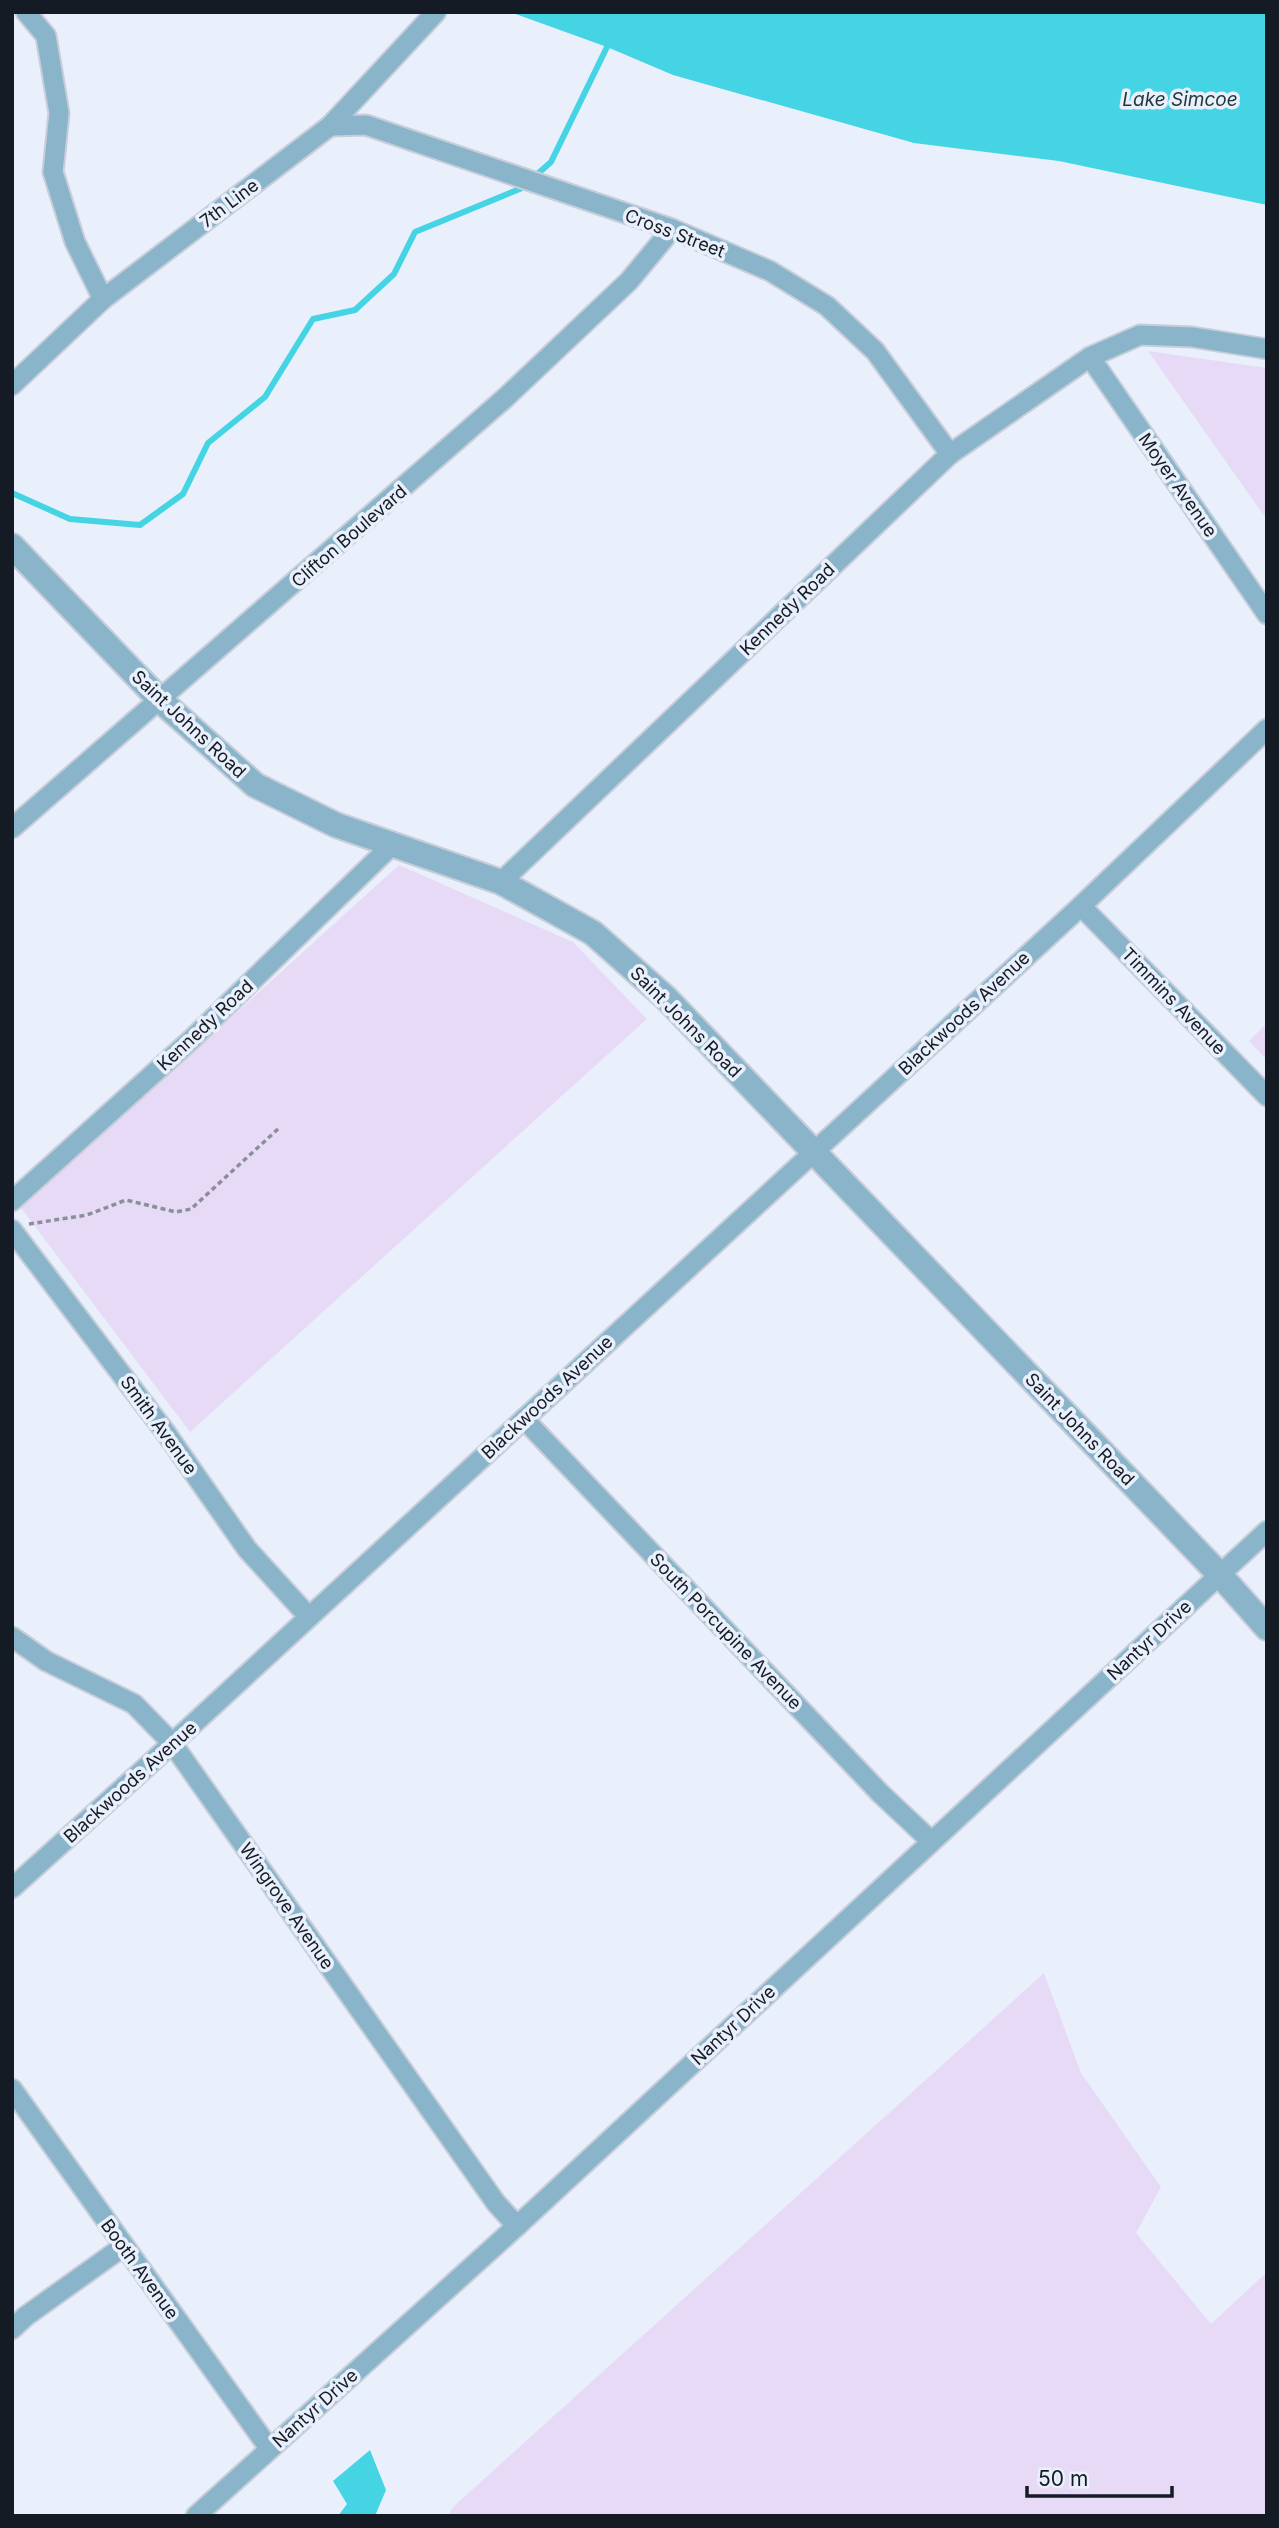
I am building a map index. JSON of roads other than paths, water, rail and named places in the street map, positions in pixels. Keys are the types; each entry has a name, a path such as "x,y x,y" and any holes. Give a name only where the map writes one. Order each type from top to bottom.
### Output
{"street":[{"path":"26,12 46,36 59,113 53,172 75,242 103,299"},
{"name":"7th Line","path":"12,385 103,299 330,126 436,12"},
{"name":"Cross Street","path":"330,126 366,125 673,229 770,271 827,306 875,351 950,454"},
{"name":"Clifton Boulevard","path":"12,828 504,399 629,281 673,229"},
{"name":"Kennedy Road","path":"500,882 950,454 1090,357 1140,335 1192,337 1267,349"},
{"name":"Moyer Avenue","path":"1090,357 1267,614"},
{"name":"Saint Johns Road","path":"12,545 160,701 255,785 336,825 500,882 593,933 666,998 1220,1575 1267,1628"},
{"path":"1081,906 1267,729"},
{"name":"Kennedy Road","path":"12,1201 193,1038 392,845"},
{"name":"Timmins Avenue","path":"1081,906 1267,1096"},
{"name":"Blackwoods Avenue","path":"12,1888 1081,906"},
{"name":"Smith Avenue","path":"18,1228 247,1549 308,1616"},
{"name":"South Porcupine Avenue","path":"524,1419 880,1793 931,1841"},
{"name":"Nantyr Drive","path":"197,2516 516,2227 1267,1531"},
{"name":"Wingrove Avenue","path":"12,1637 46,1661 134,1704 172,1743 516,2227"},
{"name":"Booth Avenue","path":"12,2089 270,2448"},
{"path":"12,2329 26,2316 124,2246"}],"water":[{"name":"Lake Simcoe","path":"510,12 1267,12 1267,205 1059,161 914,143 673,75 607,47"},
{"path":"370,2450 386,2490 375,2516 338,2516 347,2504 333,2481"}],"waterway":[{"path":"534,177 551,162 607,47"},
{"path":"12,493 70,519 140,525 183,494 208,443 265,397 313,319 355,310 394,274 415,232 526,184"}]}
